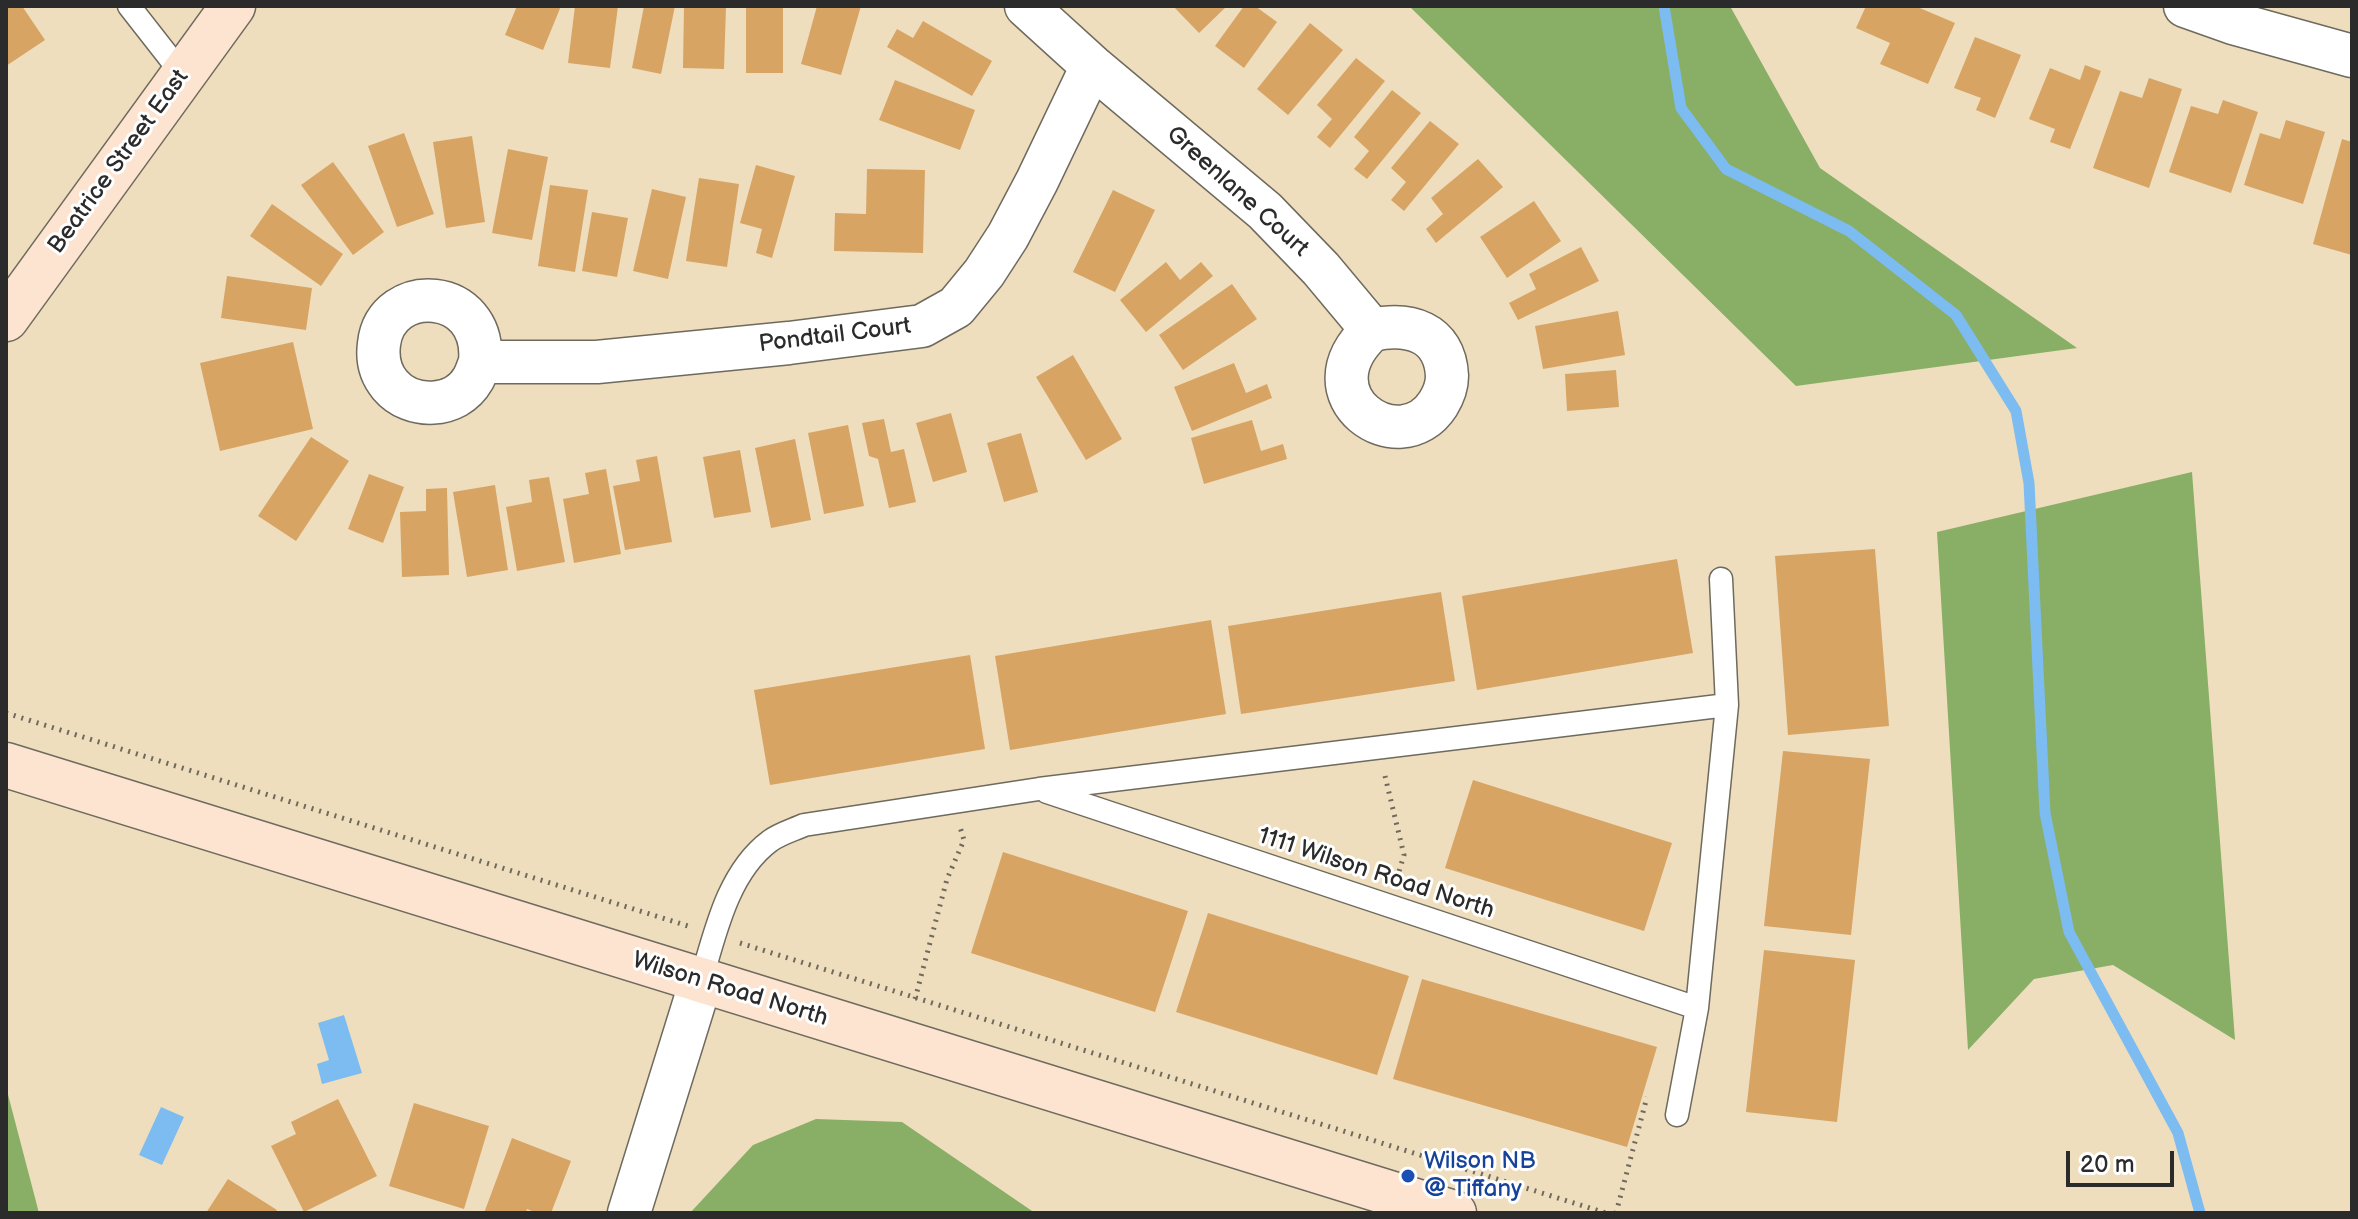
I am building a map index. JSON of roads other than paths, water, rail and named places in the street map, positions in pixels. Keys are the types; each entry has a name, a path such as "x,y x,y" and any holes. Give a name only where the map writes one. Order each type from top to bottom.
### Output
{"main road":[{"name":"Beatrice Street East","path":"11,301 233,6"},
{"name":"Wilson Road North","path":"6,765 1454,1213"}],"street":[{"name":"Greenlane Court","path":"1026,6 1092,66 1265,211 1321,269 1372,330"},
{"path":"2185,6 2233,23 2352,56"},
{"name":"Pondtail Court","path":"480,362 597,362 922,326 956,307 992,261 1037,181 1092,66"},
{"path":"629,1213 701,981"}],"lane":[{"path":"129,6 183,75"},
{"path":"1677,1115 1697,1008 1727,705 1721,579"},
{"name":"1111 Wilson Road North","path":"701,981 715,935 742,869 770,840 804,825 1039,789 1727,705"},
{"name":"1111 Wilson Road North","path":"1039,789 1697,1008"}],"water":[{"path":"344,1015 362,1073 322,1084 317,1064 329,1060 318,1023"},
{"path":"161,1107 184,1117 162,1165 139,1155"}],"waterway":[{"path":"1664,6 1681,108 1726,169 1849,231 1956,315 2016,411 2029,483 2045,813 2069,932 2178,1133 2200,1213"}],"place":[{"name":"Wilson NB @ Tiffany","path":"1408,1176"}]}
